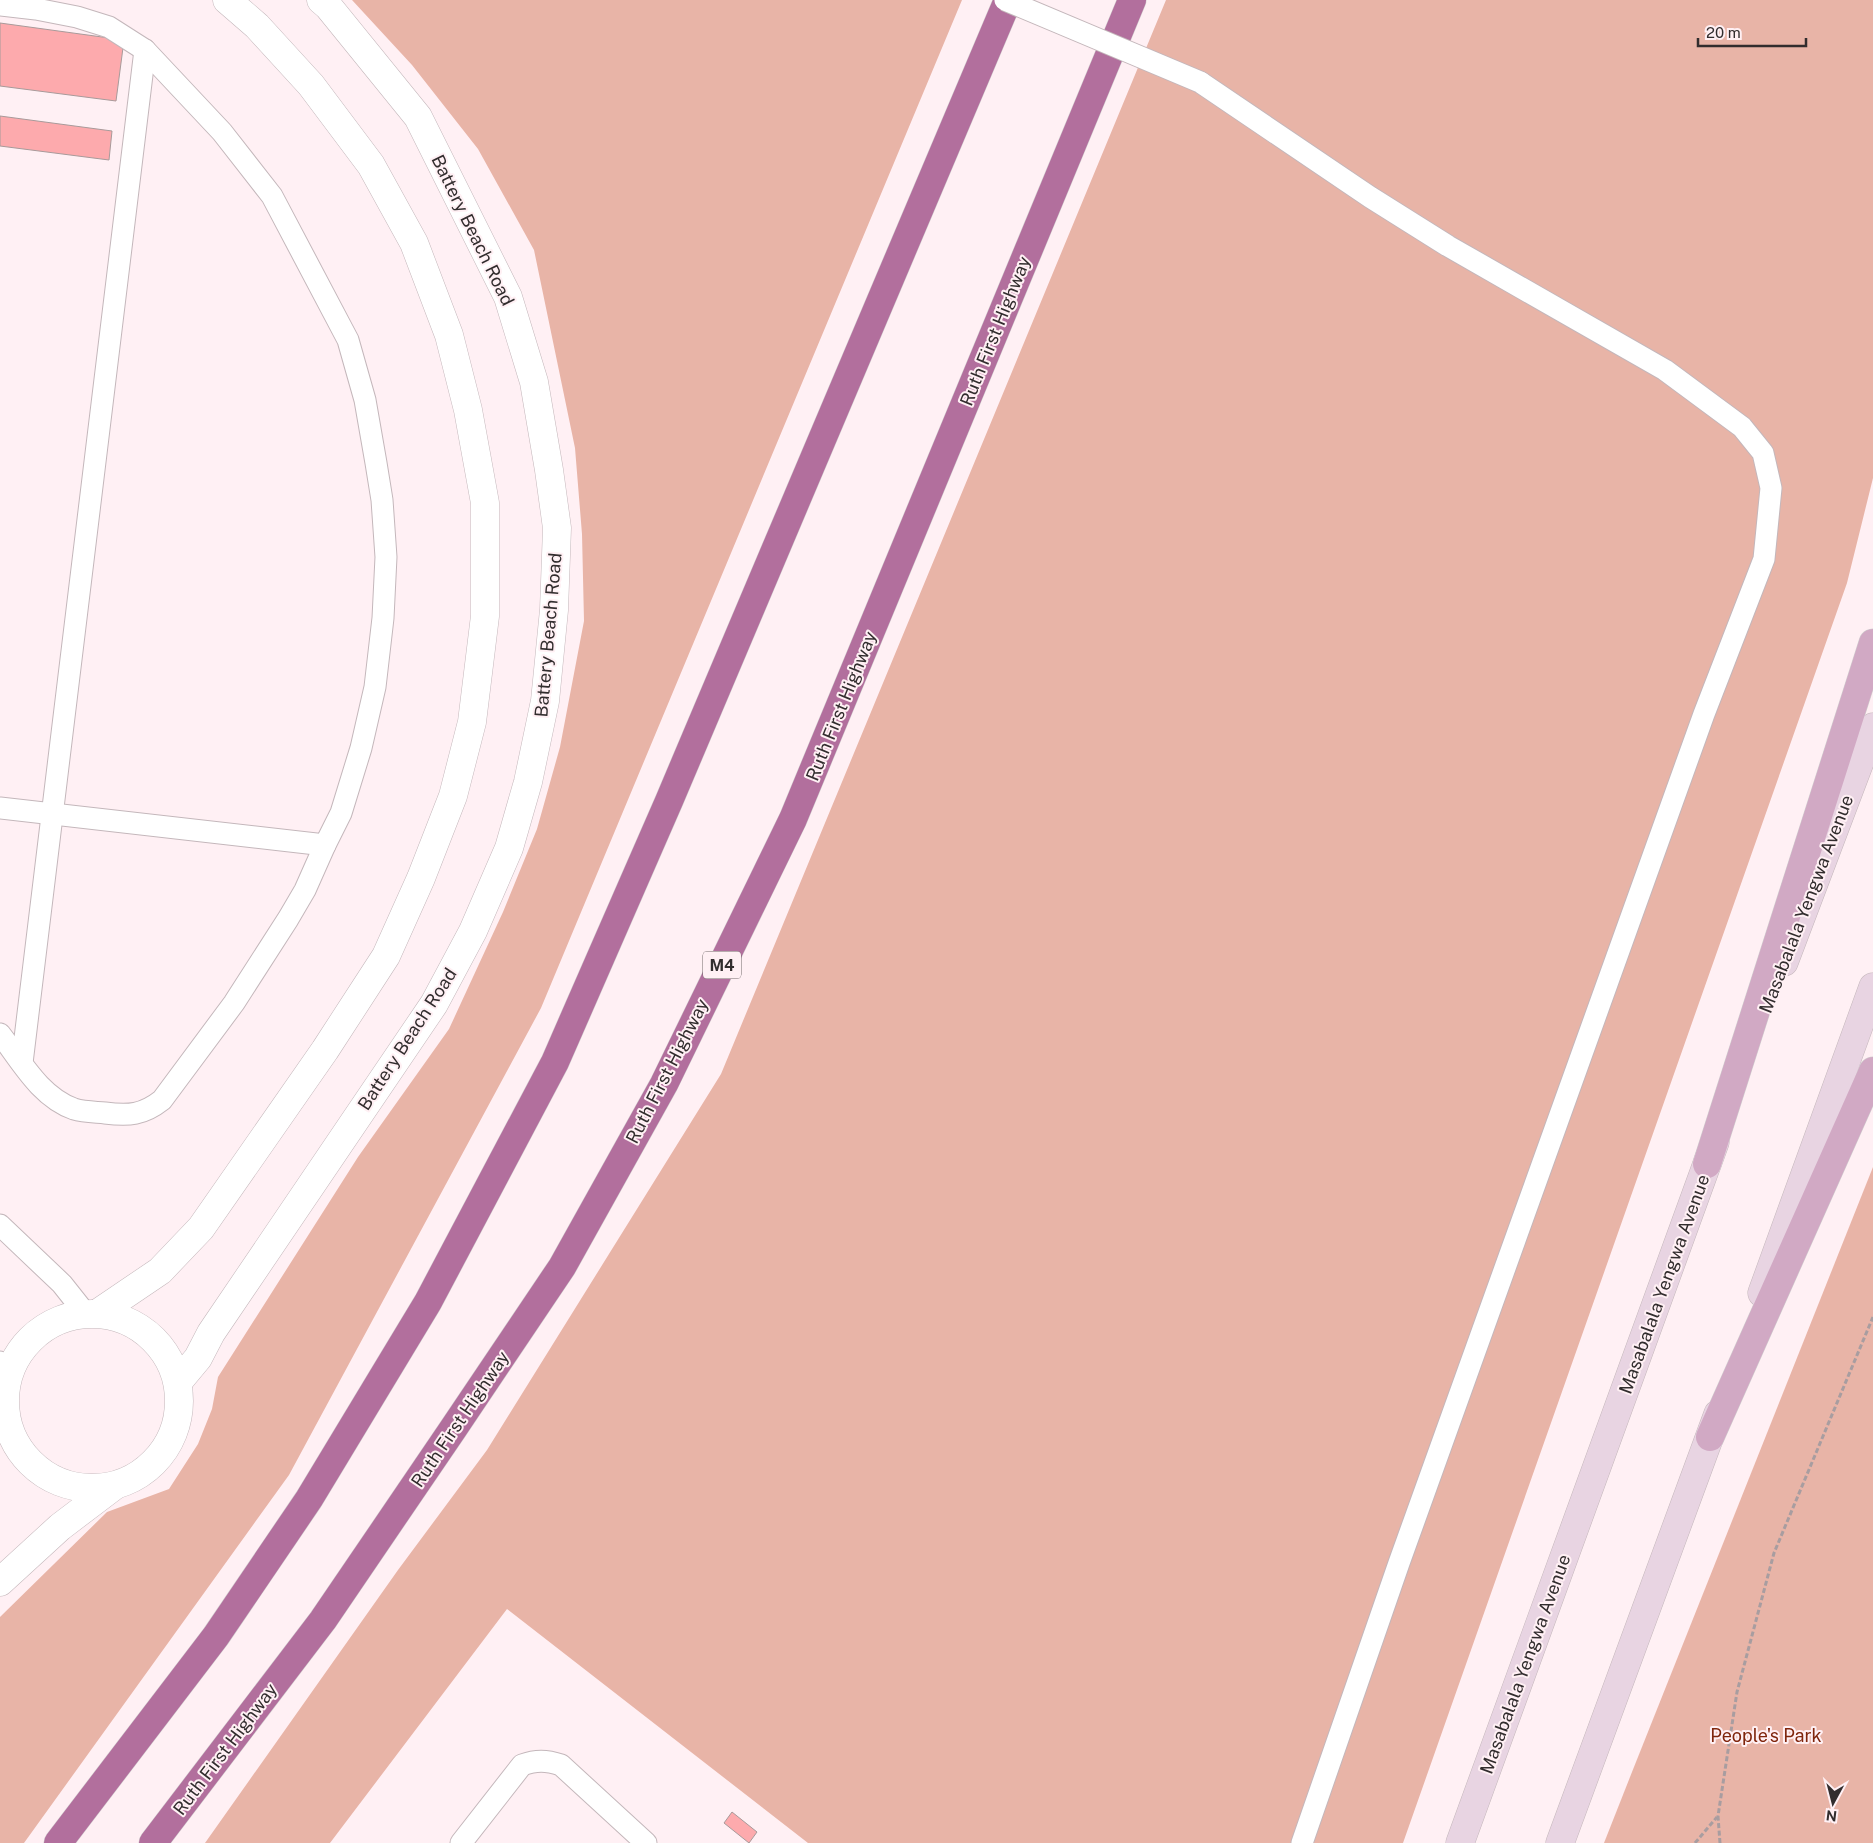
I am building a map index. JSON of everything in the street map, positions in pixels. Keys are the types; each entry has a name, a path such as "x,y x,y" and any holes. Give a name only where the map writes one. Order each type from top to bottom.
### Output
{"highway":[{"path":"58,1843 216,1636 309,1499 428,1302 555,1062 669,801 1006,0"},
{"name":"Ruth First Highway","path":"153,1843 323,1620 459,1421 562,1266 664,1084 794,820 1132,0"}],"main road":[{"path":"1707,1164 1873,643"},
{"name":"Masabalala Yengwa Avenue","path":"1460,1843 1707,1164 1873,727"},
{"path":"1560,1843 1873,987"},
{"path":"1710,1437 1873,1072"}],"street":[{"path":"114,1486 86,1489 60,1483 36,1469 18,1448 7,1423 3,1386 25,1344 52,1322 92,1313 160,1271 201,1228 325,1050 386,956 421,878 452,796 472,722 485,616 485,503 468,410 449,335 414,243 371,165 311,85 257,26 227,0"},
{"name":"Battery Beach Road","path":"178,1382 198,1358 211,1333 434,1004 469,939 508,848 528,782 546,692 554,610 557,528 534,382 508,297 418,118 328,6 321,0"},
{"path":"0,1582 60,1527 114,1486 139,1476 160,1458 174,1435 180,1408 178,1382 168,1356 150,1334 126,1319 92,1313"}],"lane":[{"path":"1006,0 1200,82 1370,197 1665,370 1742,427 1763,453 1771,488 1764,559 1694,742 1399,1563 1302,1843"},
{"path":"0,6 36,9 85,19 109,27 145,50 222,132 272,196 348,340 365,400 382,500 386,557 383,618 375,688 361,748 341,813 305,890 234,1003 162,1100 149,1110 132,1114 111,1114 75,1109 56,1100 40,1086 0,1034"},
{"path":"22,1063 145,50"},
{"path":"0,808 325,845"},
{"path":"0,1225 92,1313"},
{"path":"461,1843 522,1765 533,1761 545,1760 560,1765 640,1841"}],"path":[{"path":"1720,1843 1718,1816 1737,1692 1774,1553 1873,1317"},
{"path":"1695,1843 1718,1816"}],"green space":[{"path":"352,0 962,0 541,1008 289,1475 24,1843 0,1843 0,1617 107,1512 169,1489 198,1444 212,1409 218,1377 358,1157 449,1029 503,912 537,829 560,747 584,621 582,534 575,448 534,250 478,149 412,65"},
{"path":"1166,0 1873,0 1873,478 1847,583 1403,1843 808,1843 507,1609 330,1843 205,1843 398,1570 487,1450 721,1074"},
{"name":"People's Park","path":"1873,1167 1873,1843 1604,1843 1632,1772"}],"building":[{"path":"0,23 124,40 116,101 0,86"},
{"path":"0,116 112,131 109,160 0,146"},
{"path":"732,1812 757,1832 749,1843 724,1823"}]}
